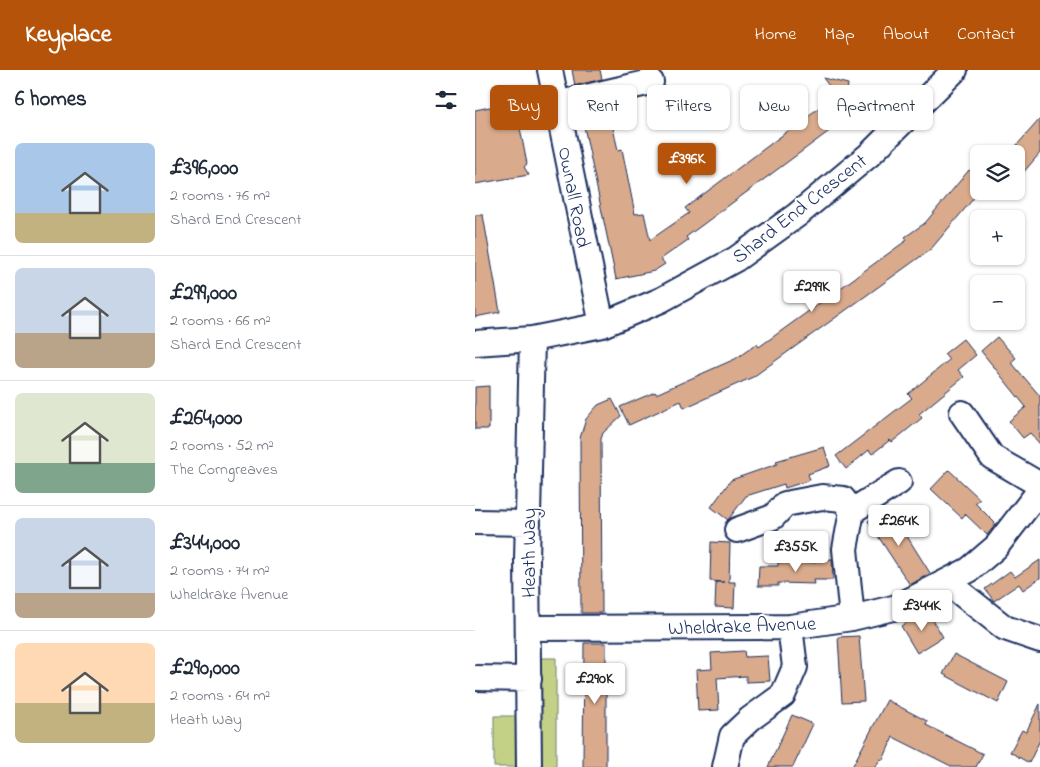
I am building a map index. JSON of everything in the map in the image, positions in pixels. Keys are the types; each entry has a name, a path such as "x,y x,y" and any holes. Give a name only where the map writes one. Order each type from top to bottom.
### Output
{"street":[{"name":"Ownall Road","path":"549,70 552,85"},
{"name":"Shard End Crescent","path":"475,343 532,339 602,325 661,300 736,259 797,215 869,155 955,70"},
{"path":"558,104 651,82"},
{"name":"Ownall Road","path":"558,114 602,325"},
{"name":"Heath Way","path":"529,767 528,523 532,339"},
{"path":"962,413 992,457 1040,485"},
{"path":"852,618 845,549 853,511 899,482"},
{"name":"Wheldrake Avenue","path":"528,628 790,627 852,618 897,607 948,583 969,570 996,547 1040,490"},
{"path":"737,530 773,517 785,504 822,497 843,499 853,511"},
{"path":"475,522 528,523"},
{"path":"948,583 1005,628 1040,640"},
{"path":"725,767 732,736 750,719 783,696 795,667 790,627"},
{"path":"475,678 529,679"}],"green space":[{"path":"541,658 556,658 556,767 540,767"},
{"path":"494,716 517,716 516,767 494,767"}],"building":[{"path":"572,70 600,70 602,79 575,85"},
{"path":"823,78 848,84 848,85 828,85"},
{"path":"490,107 490,130 520,130 527,164 524,167 529,175 475,184 475,110"},
{"path":"818,108 818,130 831,130 686,237 688,240 661,259 665,264 654,271 616,279 585,130 613,130 618,150 622,149 635,214 644,213 650,240 689,213 685,208 789,130 808,130 808,116"},
{"path":"1040,119 1040,153 1025,170 1025,145 1017,145"},
{"path":"970,171 970,200 972,200 931,249 753,377 684,408 681,401 629,425 620,407 655,392 656,394 735,359 757,344 759,347 907,240 905,237 925,223"},
{"path":"475,215 483,215 500,312 475,317"},
{"path":"997,337 1016,358 1011,362 1040,396 1040,444 1030,433 1023,438 1009,421 1026,407 981,351"},
{"path":"963,339 976,355 958,370 964,377 919,414 922,418 892,442 890,440 872,454 869,450 846,469 836,456 912,398 908,394 949,360 944,354"},
{"path":"489,386 489,429 475,429 475,387"},
{"path":"612,399 621,416 603,433 601,439 602,613 581,613 580,438 586,419 598,405"},
{"path":"824,447 830,466 808,474 810,480 785,488 784,484 746,496 728,520 711,507 731,480 777,464 776,461"},
{"path":"949,470 980,499 975,503 996,524 987,535 965,514 962,518 931,489"},
{"path":"886,509 897,527 900,525 930,573 910,585 868,521"},
{"path":"711,542 730,543 729,582 735,582 734,608 715,607 716,582 724,582 710,581"},
{"path":"815,559 832,559 833,580 814,580 815,584 778,583 778,586 758,586 759,566 778,566 778,562 815,562"},
{"path":"1040,560 1040,578 1023,590 1019,584 994,601 985,589 1010,571 1015,577"},
{"path":"927,610 943,637 917,653 901,626"},
{"path":"859,636 864,701 842,702 838,637"},
{"path":"584,643 606,643 606,767 583,767"},
{"path":"744,651 745,657 768,656 770,681 746,682 746,676 717,678 719,710 698,711 696,670 712,669 711,653"},
{"path":"954,654 1008,682 998,703 943,674"},
{"path":"887,700 927,721 926,725 983,754 976,767 953,767 893,737 883,760 880,759 876,767 852,767"},
{"path":"1040,704 1040,740 1029,763 1010,752 1022,730 1026,732"},
{"path":"792,715 813,724 793,767 768,767"}]}
